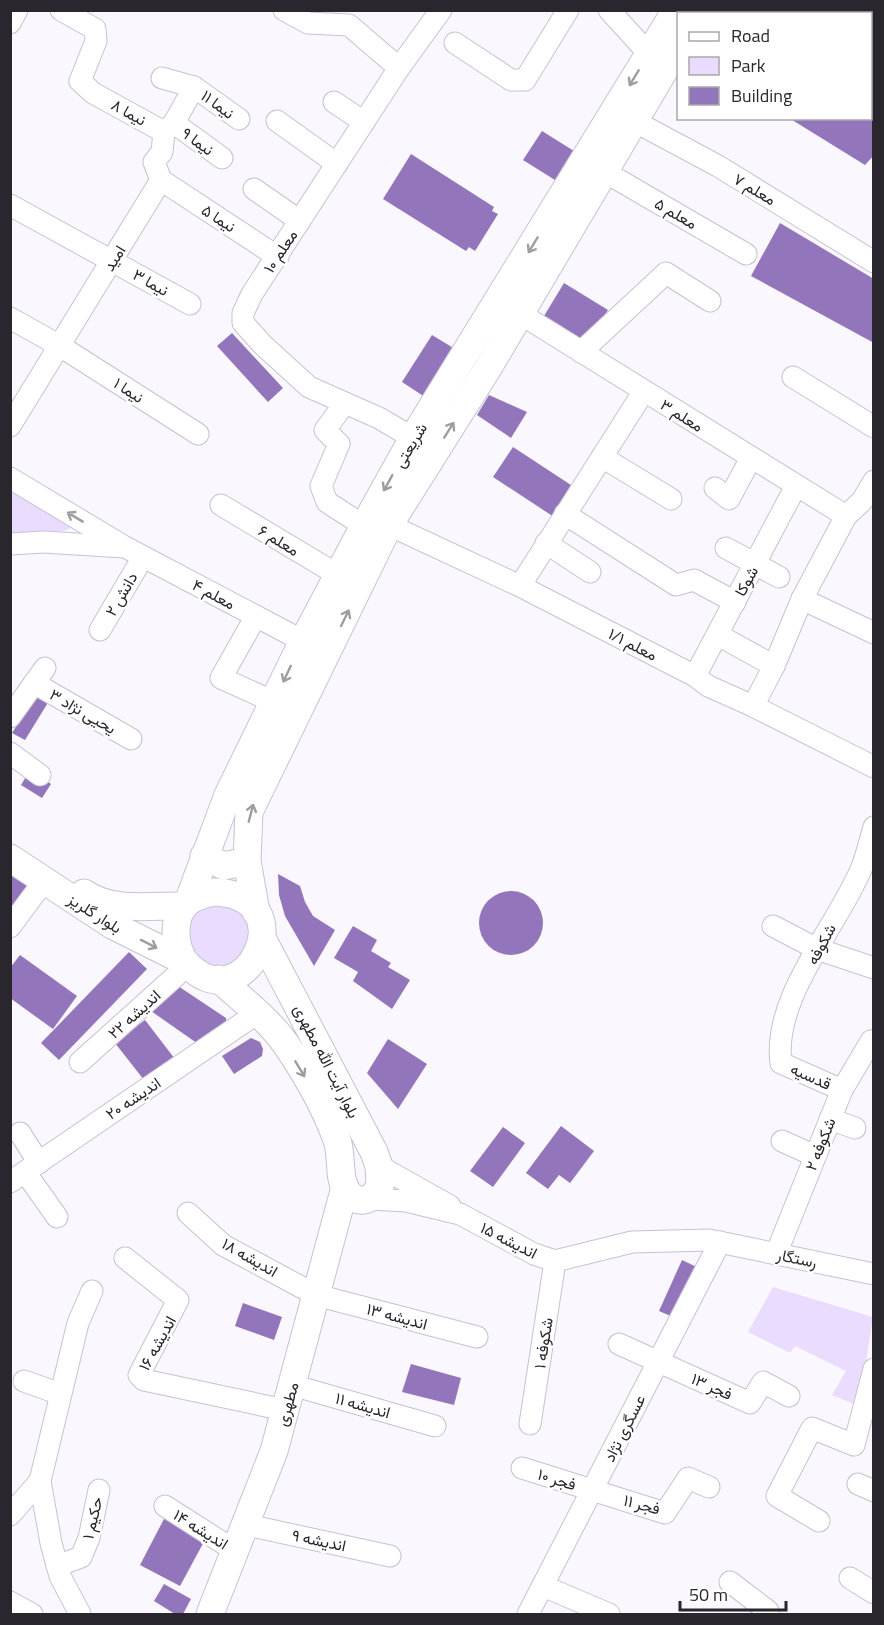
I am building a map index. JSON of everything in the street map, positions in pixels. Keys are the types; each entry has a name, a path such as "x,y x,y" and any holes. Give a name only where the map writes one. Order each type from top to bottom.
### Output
{"main road":[{"name":"شریعتی","path":"186,904 228,795 338,575 376,525 478,361 649,54 676,10"},
{"name":"شریعتی","path":"256,912 246,861 249,812 413,438 519,313 677,49"},
{"name":"بلوار گلریز","path":"10,842 95,900 135,907 186,904"},
{"path":"204,856 224,866 246,861"},
{"name":"بلوار گلریز","path":"10,858 112,925 186,963"},
{"path":"226,892 248,902 256,912 261,920 263,940 257,957 245,971 219,979 197,973 186,963 176,939 176,928 186,904 208,893 226,892"},
{"name":"بلوار آیت الله مطهری","path":"263,940 291,990 367,1188"},
{"name":"بلوار آیت الله مطهری","path":"219,979 284,1042 316,1096 337,1140 367,1188"},
{"path":"284,1042 264,999 274,988 291,990"},
{"name":"مطهری","path":"210,1614 237,1552 274,1451 327,1252 367,1188"}],"street":[{"path":"10,23 17,10"},
{"name":"نیما ۸","path":"61,10 95,29 96,41 80,81 93,93 169,128"},
{"path":"284,10 308,23 349,25 399,68"},
{"name":"معلم ۱۰","path":"413,438 309,387 263,345 243,322 243,313 252,294 399,68 441,10"},
{"path":"455,43 511,80 525,80 568,10"},
{"path":"609,10 649,54"},
{"name":"نیما ۱۱","path":"162,78 194,87 239,120"},
{"path":"161,180 154,162 162,152 169,128 194,87"},
{"path":"334,102 364,122"},
{"path":"277,121 337,164"},
{"name":"معلم ۷","path":"634,121 718,166 873,262"},
{"name":"نیما ۹","path":"169,128 222,158"},
{"name":"معلم ۵","path":"605,172 746,254"},
{"name":"نیما ۵","path":"161,180 278,257"},
{"name":"امید","path":"10,426 161,180"},
{"path":"254,189 300,221"},
{"name":"نیما ۳","path":"10,205 190,304"},
{"path":"581,352 666,273 710,301"},
{"name":"معلم ۳","path":"519,313 846,516"},
{"name":"نیما ۱","path":"10,318 60,346 198,434"},
{"path":"794,377 873,427"},
{"path":"520,586 644,391"},
{"name":"معلم ۱/۱","path":"345,403 325,430 339,444 321,486 327,502 520,586 695,676 708,687 753,706 873,767"},
{"path":"602,457 671,499"},
{"path":"715,488 729,499 751,458"},
{"name":"معلم ۴","path":"10,478 134,552 303,641"},
{"path":"753,706 774,666 802,599 846,516 868,504 873,481"},
{"name":"شوکا","path":"695,676 796,486"},
{"name":"معلم ۶","path":"221,505 338,575"},
{"path":"565,514 676,585 694,580 735,602"},
{"path":"10,544 43,542 134,552"},
{"path":"546,543 590,572"},
{"path":"726,548 779,577"},
{"name":"دانش ۲","path":"100,630 134,552"},
{"path":"802,599 873,633"},
{"path":"256,616 221,678 274,702"},
{"path":"718,635 774,666"},
{"name":"یحیی نژاد ۳","path":"13,709 40,676 131,739"},
{"path":"10,753 40,775"},
{"name":"شکوفه","path":"781,1063 779,1044 785,1012 818,949 868,870 873,827"},
{"path":"10,927 44,881"},
{"path":"773,926 818,949 873,968"},
{"name":"اندیشه ۲۲","path":"80,1062 186,963"},
{"name":"اندیشه ۲۰","path":"25,1172 256,1014"},
{"name":"شکوفه ۲","path":"776,1254 842,1090 873,1041"},
{"name":"قدسیه","path":"781,1063 842,1090"},
{"path":"830,1119 855,1128"},
{"path":"20,1133 25,1172 57,1217"},
{"path":"782,1141 815,1156"},
{"path":"367,1188 442,1200 460,1214"},
{"name":"اندیشه ۱۵","path":"367,1188 406,1201 460,1214 534,1254 555,1261 632,1242 709,1240 720,1242"},
{"name":"اندیشه ۱۸","path":"188,1213 223,1245 316,1295"},
{"name":"رستگار","path":"720,1242 873,1274"},
{"name":"عسگری نژاد","path":"528,1614 720,1242"},
{"name":"اندیشه ۱۶","path":"125,1258 178,1300 139,1375 144,1380 289,1397"},
{"name":"شکوفه ۱","path":"530,1424 555,1261"},
{"path":"80,1614 57,1566 40,1481 82,1308 92,1291"},
{"name":"اندیشه ١٣","path":"316,1295 477,1337"},
{"path":"619,1344 658,1362"},
{"name":"فجر ۱۳","path":"658,1362 750,1403 763,1382 789,1396"},
{"path":"819,1521 777,1496 812,1428 854,1445 873,1369"},
{"path":"24,1381 60,1394"},
{"name":"اندیشه ۱۱","path":"289,1397 435,1426"},
{"name":"فجر ۱۰","path":"522,1468 592,1490"},
{"name":"فجر ۱۱","path":"592,1490 665,1513 688,1478 709,1486"},
{"path":"10,1515 40,1481"},
{"name":"حکیم ۱","path":"57,1566 81,1557 89,1539 99,1490"},
{"name":"اندیشه ۱۴","path":"165,1506 237,1552"},
{"name":"اندیشه ۹","path":"247,1525 390,1556"},
{"path":"850,1578 873,1593"},
{"path":"730,1582 768,1611 765,1614"},
{"path":"543,1586 609,1614"}],"green space":[{"path":"10,487 70,523 71,528 64,531 11,533"},
{"path":"213,904 225,904 241,913 248,923 250,935 248,947 241,957 225,966 213,966 202,961 193,952 188,941 188,929 193,918 202,909"},
{"path":"773,1287 873,1317 859,1406 832,1395 846,1371 795,1346 790,1353 748,1332"}],"building":[{"path":"760,10 786,10 786,12 758,12"},
{"path":"874,29 874,76 872,75 872,32"},
{"path":"872,113 874,114 874,155 865,165 792,120 872,120"},
{"path":"542,131 574,151 555,180 523,160"},
{"path":"411,154 494,207 492,211 498,214 475,251 469,247 466,251 383,199"},
{"path":"780,223 874,279 874,343 751,276"},
{"path":"564,283 608,310 588,343 544,316"},
{"path":"232,333 283,388 268,402 217,346"},
{"path":"432,335 460,352 431,401 402,382"},
{"path":"489,395 527,412 511,438 477,415"},
{"path":"513,447 574,487 554,517 493,477"},
{"path":"40,689 52,696 25,740 12,733"},
{"path":"30,770 51,784 42,798 21,785"},
{"path":"10,874 32,889 10,919"},
{"path":"278,874 300,886 313,916 335,930 314,966 285,916 279,895"},
{"path":"511,891 529,897 537,905 543,923 537,941 529,949 511,955 493,949 485,941 479,923 485,905 493,897"},
{"path":"353,926 377,940 371,951 391,963 388,967 410,980 392,1009 353,981 358,972 334,958"},
{"path":"129,952 147,969 59,1060 41,1043"},
{"path":"20,955 77,996 53,1029 10,998 10,968"},
{"path":"178,986 226,1018 227,1027 201,1046 151,1011"},
{"path":"145,1020 178,1063 148,1085 115,1043"},
{"path":"251,1038 260,1042 263,1049 262,1056 234,1074 222,1056"},
{"path":"388,1039 427,1064 398,1109 367,1073"},
{"path":"561,1126 594,1151 570,1183 559,1175 548,1189 526,1173"},
{"path":"503,1127 525,1143 493,1187 470,1171"},
{"path":"682,1260 703,1270 680,1320 659,1311"},
{"path":"243,1303 282,1317 274,1340 235,1326"},
{"path":"411,1364 461,1378 454,1405 402,1392"},
{"path":"165,1517 206,1538 180,1586 140,1565"},
{"path":"164,1584 191,1599 183,1614 175,1614 154,1601"}]}
